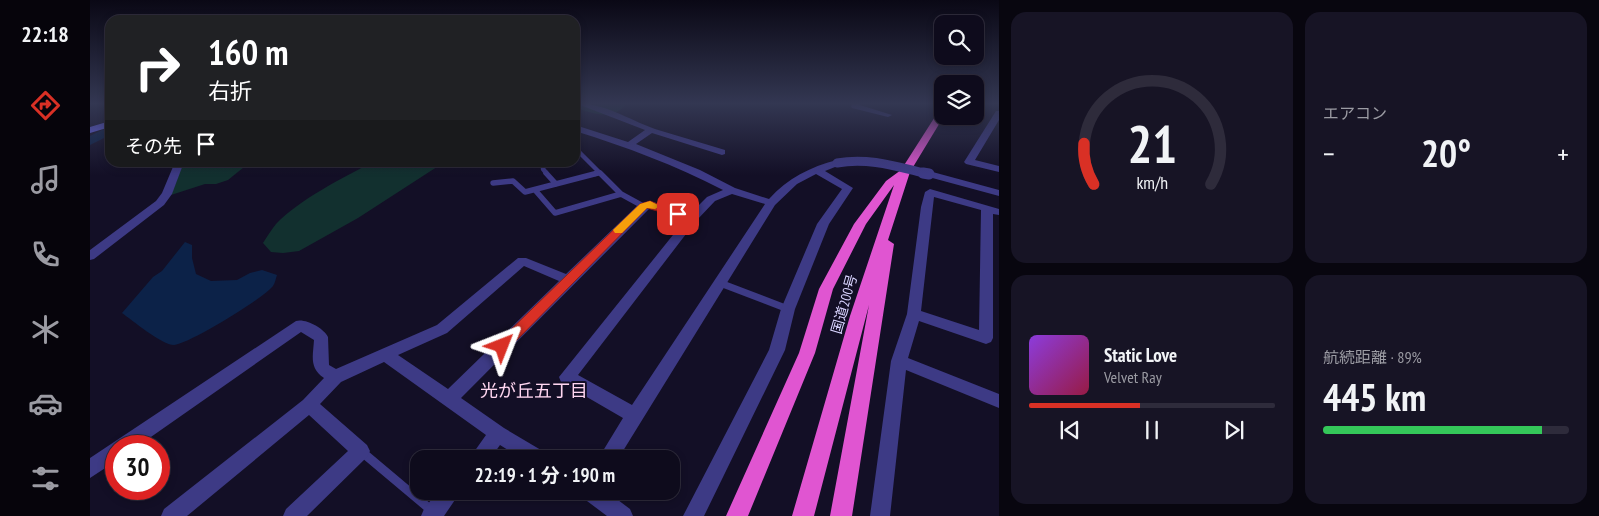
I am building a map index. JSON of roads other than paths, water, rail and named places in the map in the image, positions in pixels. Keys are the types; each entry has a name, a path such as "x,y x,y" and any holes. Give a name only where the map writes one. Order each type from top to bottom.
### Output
{"highway":[{"name":"国道200号","path":"803,516 858,316 893,203 905,172 933,127"},
{"path":"737,516 807,353 826,289 860,224 890,183 905,172"},
{"path":"841,516 893,203"}],"street":[{"path":"644,127 722,152"},
{"path":"992,127 969,162 999,170"},
{"path":"580,130 629,145 696,172 731,190 771,203"},
{"path":"629,145 651,130"},
{"path":"613,450 771,203 786,185 816,170 849,160 867,161 934,175 999,193"},
{"path":"90,256 160,203 167,194 177,167"},
{"path":"692,516 777,350 788,309 823,224 848,188 816,170"},
{"path":"880,516 899,361 914,314 926,207 934,175"},
{"path":"635,416 568,377 692,219 711,199 731,190"},
{"path":"914,314 986,338 993,210 930,192"},
{"path":"449,399 644,206 650,204 692,219"},
{"path":"171,516 309,405 335,377 442,329 522,261 568,280"},
{"path":"139,435 300,325 321,336 321,368 335,377"},
{"path":"386,355 524,450"},
{"path":"899,361 999,401"},
{"path":"293,516 361,452 309,405"},
{"path":"485,450 498,434"},
{"path":"90,469 105,459"},
{"path":"434,515 445,500"},
{"path":"602,500 623,516"}],"lane":[{"path":"580,153 621,194 644,206"},
{"path":"543,169 556,184"},
{"path":"493,183 513,180 525,192 598,173"},
{"path":"535,190 555,214 621,194"},
{"path":"720,283 788,309"},
{"path":"361,452 434,515"}],"water":[{"path":"185,242 192,245 192,258 196,274 211,281 237,280 250,273 262,270 277,275 273,286 256,300 210,329 174,345 155,337 122,313 153,277 162,271"}],"waterway":[{"path":"90,141 105,133"}],"district":[{"name":"光が丘五丁目","path":"534,390"}]}
